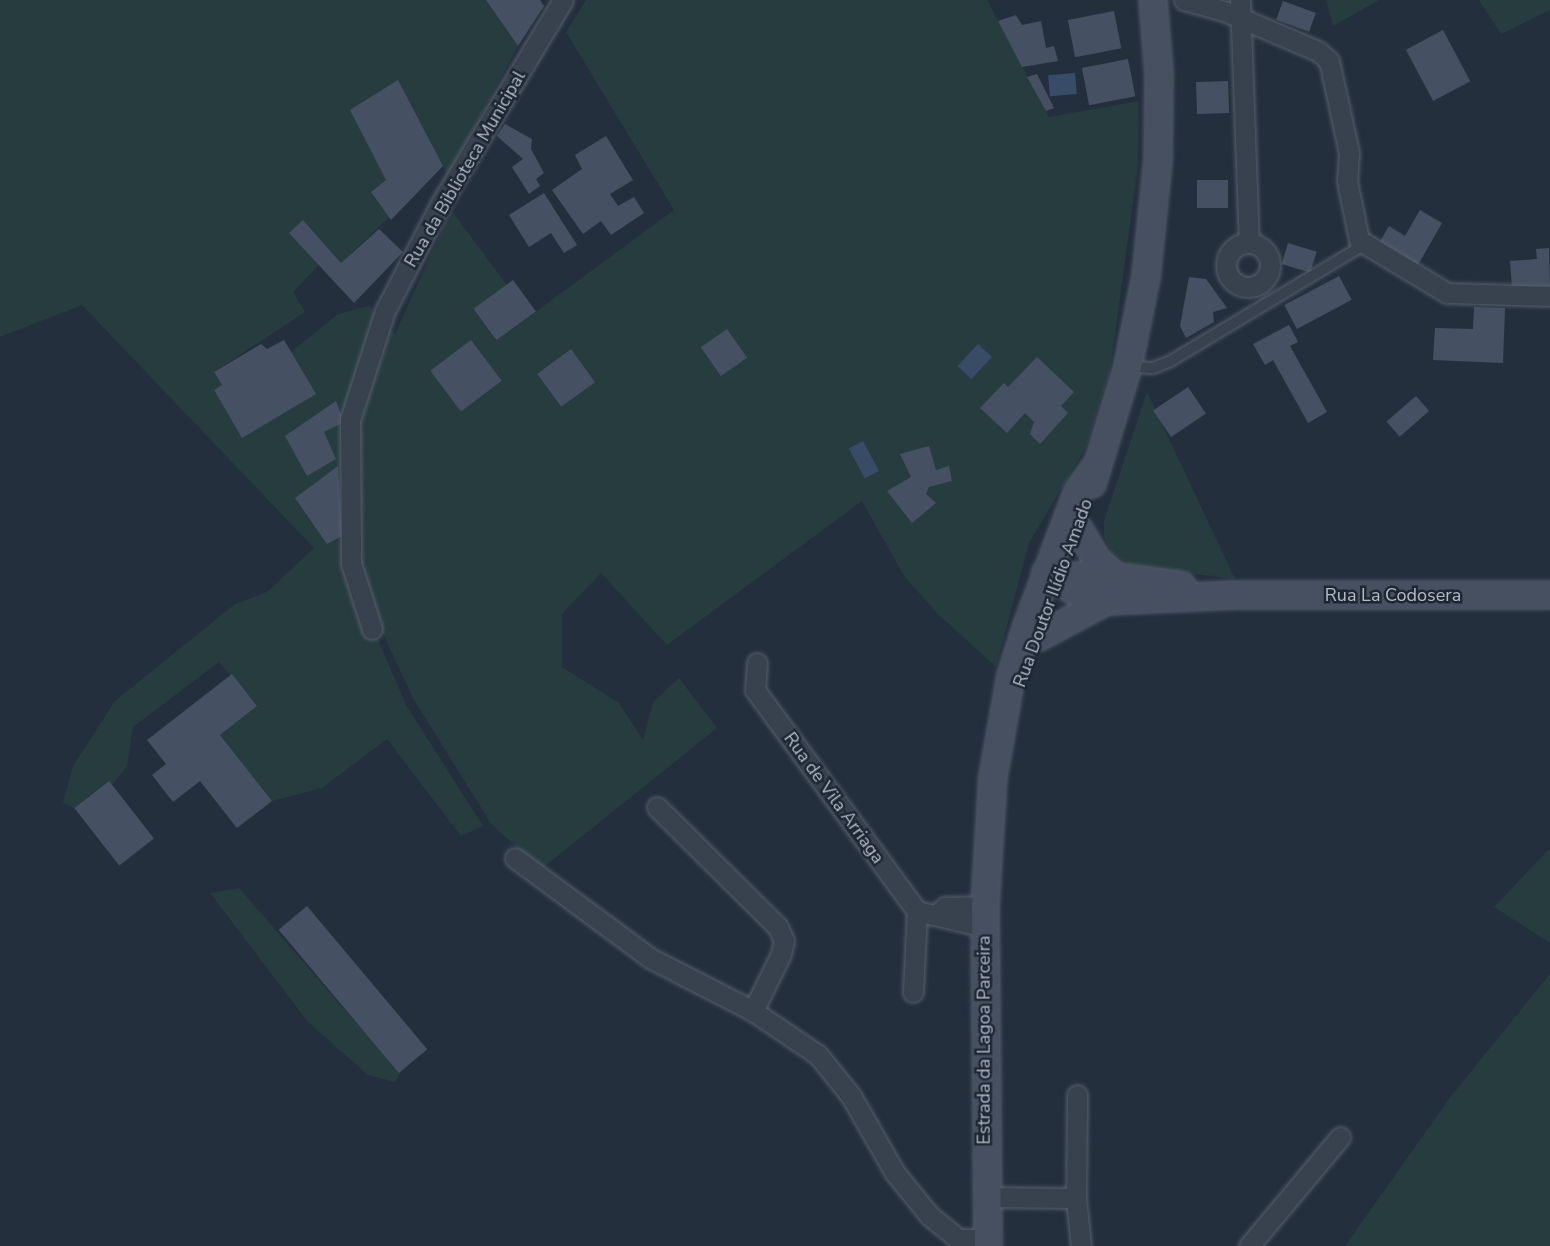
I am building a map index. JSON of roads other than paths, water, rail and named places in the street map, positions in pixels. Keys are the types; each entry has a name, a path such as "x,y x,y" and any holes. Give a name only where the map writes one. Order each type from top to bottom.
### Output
{"street":[{"name":"Rua da Biblioteca Municipal","path":"372,629 351,562 350,420 385,311 441,203 563,0"},
{"name":"Rua Doutor Ilídio Amado","path":"987,833 1011,676 1052,575 1078,528 1128,366 1146,277 1158,161 1153,0"},
{"path":"1184,0 1224,11 1244,23 1318,51 1329,61 1349,153 1352,214 1359,240 1447,293 1550,296"},
{"path":"1240,0 1244,23 1249,243"},
{"name":"Rua Doutor Ilídio Amado","path":"1003,718 1038,637 1052,575 1078,491 1096,466"},
{"path":"1078,528 1098,561 1116,576"},
{"path":"1052,575 1116,576 1235,595"},
{"path":"1052,575 1080,595 1106,601 1235,595"},
{"name":"Rua La Codosera","path":"1235,595 1550,595"},
{"path":"1038,637 1106,601"},
{"name":"Rua de Vila Arriaga","path":"757,663 755,690 917,911"},
{"path":"657,807 781,934 781,954 753,1012"},
{"name":"Estrada da Lagoa Parceira","path":"987,833 984,1197 987,1242"},
{"path":"515,858 650,958 753,1012 818,1055 851,1096 895,1173 930,1216 958,1239 987,1242"},
{"path":"913,992 917,911 937,914 945,907 985,917"},
{"path":"1077,1095 1076,1198 1081,1246"},
{"path":"1249,1246 1340,1137"},
{"path":"984,1197 1076,1198"}],"lane":[{"path":"1128,366 1153,368 1169,362 1365,244"}],"water":[{"path":"1075,73 1077,94 1050,96 1048,75"},
{"path":"978,344 992,357 971,379 958,366"},
{"path":"863,441 879,471 865,479 849,449"}]}
